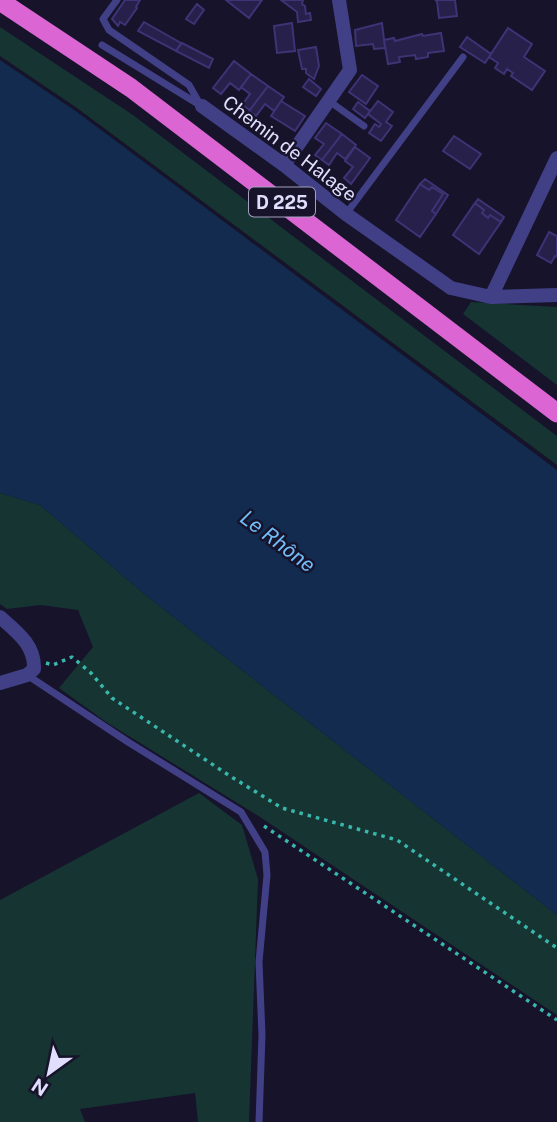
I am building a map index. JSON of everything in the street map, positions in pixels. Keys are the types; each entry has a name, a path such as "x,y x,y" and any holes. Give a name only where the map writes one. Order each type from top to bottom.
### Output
{"highway":[{"name":"D 225","path":"0,1 131,88 557,412"}],"street":[{"path":"284,165 350,70 340,0"},
{"name":"Chemin de Halage","path":"202,106 346,214 451,288 491,297"},
{"path":"557,158 491,297 557,295"},
{"path":"0,617 24,639 32,650 34,660 34,669 27,675 0,682"}],"lane":[{"path":"117,0 103,19 109,30 189,85 202,106"},
{"name":"Chemin de Halage","path":"102,45 202,106"},
{"path":"346,214 463,57"},
{"path":"329,100 364,125"},
{"path":"27,675 128,742 241,811 264,852 267,875 259,962 262,1035 259,1122"}],"path":[{"path":"34,660 53,665 72,657 91,673 112,698 230,776 282,807 397,841 557,948"},
{"path":"241,811 557,1020"}],"green space":[{"path":"0,27 133,115 557,436 557,465 77,108 0,56"},
{"path":"471,302 557,307 557,385 463,314"},
{"path":"0,493 40,505 148,597 557,915 557,1015 260,817 106,722 59,688 93,647 78,610 41,605 7,609 0,604"},
{"path":"199,793 242,825 258,879 249,1122 198,1122 195,1093 80,1109 85,1122 0,1122 0,900"}],"water":[{"name":"Le Rhône","path":"0,60 77,112 557,470 557,915 148,597 40,505 0,493"}],"building":[{"path":"125,0 140,0 125,25 120,22 118,26 112,19"},
{"path":"226,0 262,0 249,18"},
{"path":"281,0 303,0 306,14 310,13 311,20 298,22 297,12"},
{"path":"435,0 455,0 457,16 439,18"},
{"path":"197,4 204,10 194,24 186,19"},
{"path":"144,22 181,43 176,51 138,31"},
{"path":"292,23 295,51 277,53 274,26"},
{"path":"382,23 385,48 374,49 373,44 356,46 355,30"},
{"path":"508,28 532,44 524,57 545,71 532,90 511,76 513,73 507,69 504,74 495,68 498,63 489,57"},
{"path":"441,33 444,51 428,53 428,57 416,59 415,55 399,57 400,62 388,64 384,40 394,38 395,41 422,34"},
{"path":"467,37 491,54 485,63 460,47"},
{"path":"182,43 213,59 209,68 176,51"},
{"path":"316,47 319,66 314,79 306,73 306,69 302,69 298,50"},
{"path":"234,61 251,74 239,90 230,83 221,94 213,88"},
{"path":"251,74 268,86 250,110 242,105 250,94 241,87"},
{"path":"362,75 378,86 366,104 349,92"},
{"path":"309,79 321,89 316,96 303,87"},
{"path":"268,86 284,97 274,111 265,104 256,116 249,111"},
{"path":"281,101 305,116 295,131 271,116"},
{"path":"378,101 393,112 386,122 392,126 381,141 369,133 375,124 379,127 381,124 368,114"},
{"path":"358,102 370,111 365,118 353,109"},
{"path":"326,123 342,134 322,160 315,155 324,144 315,138"},
{"path":"342,134 356,145 345,159 337,153 329,165 322,160"},
{"path":"454,136 481,154 470,169 443,151"},
{"path":"355,147 370,158 351,184 344,178 353,167 345,161"},
{"path":"425,179 448,195 436,214 432,211 443,194 420,184"},
{"path":"420,184 443,194 432,211 436,214 420,237 396,220"},
{"path":"478,199 504,217 501,222 482,213 484,210 475,203"},
{"path":"475,203 484,210 482,213 488,218 490,215 501,222 479,254 453,235"},
{"path":"549,232 557,236 557,257 555,256 551,263 537,255"}]}
